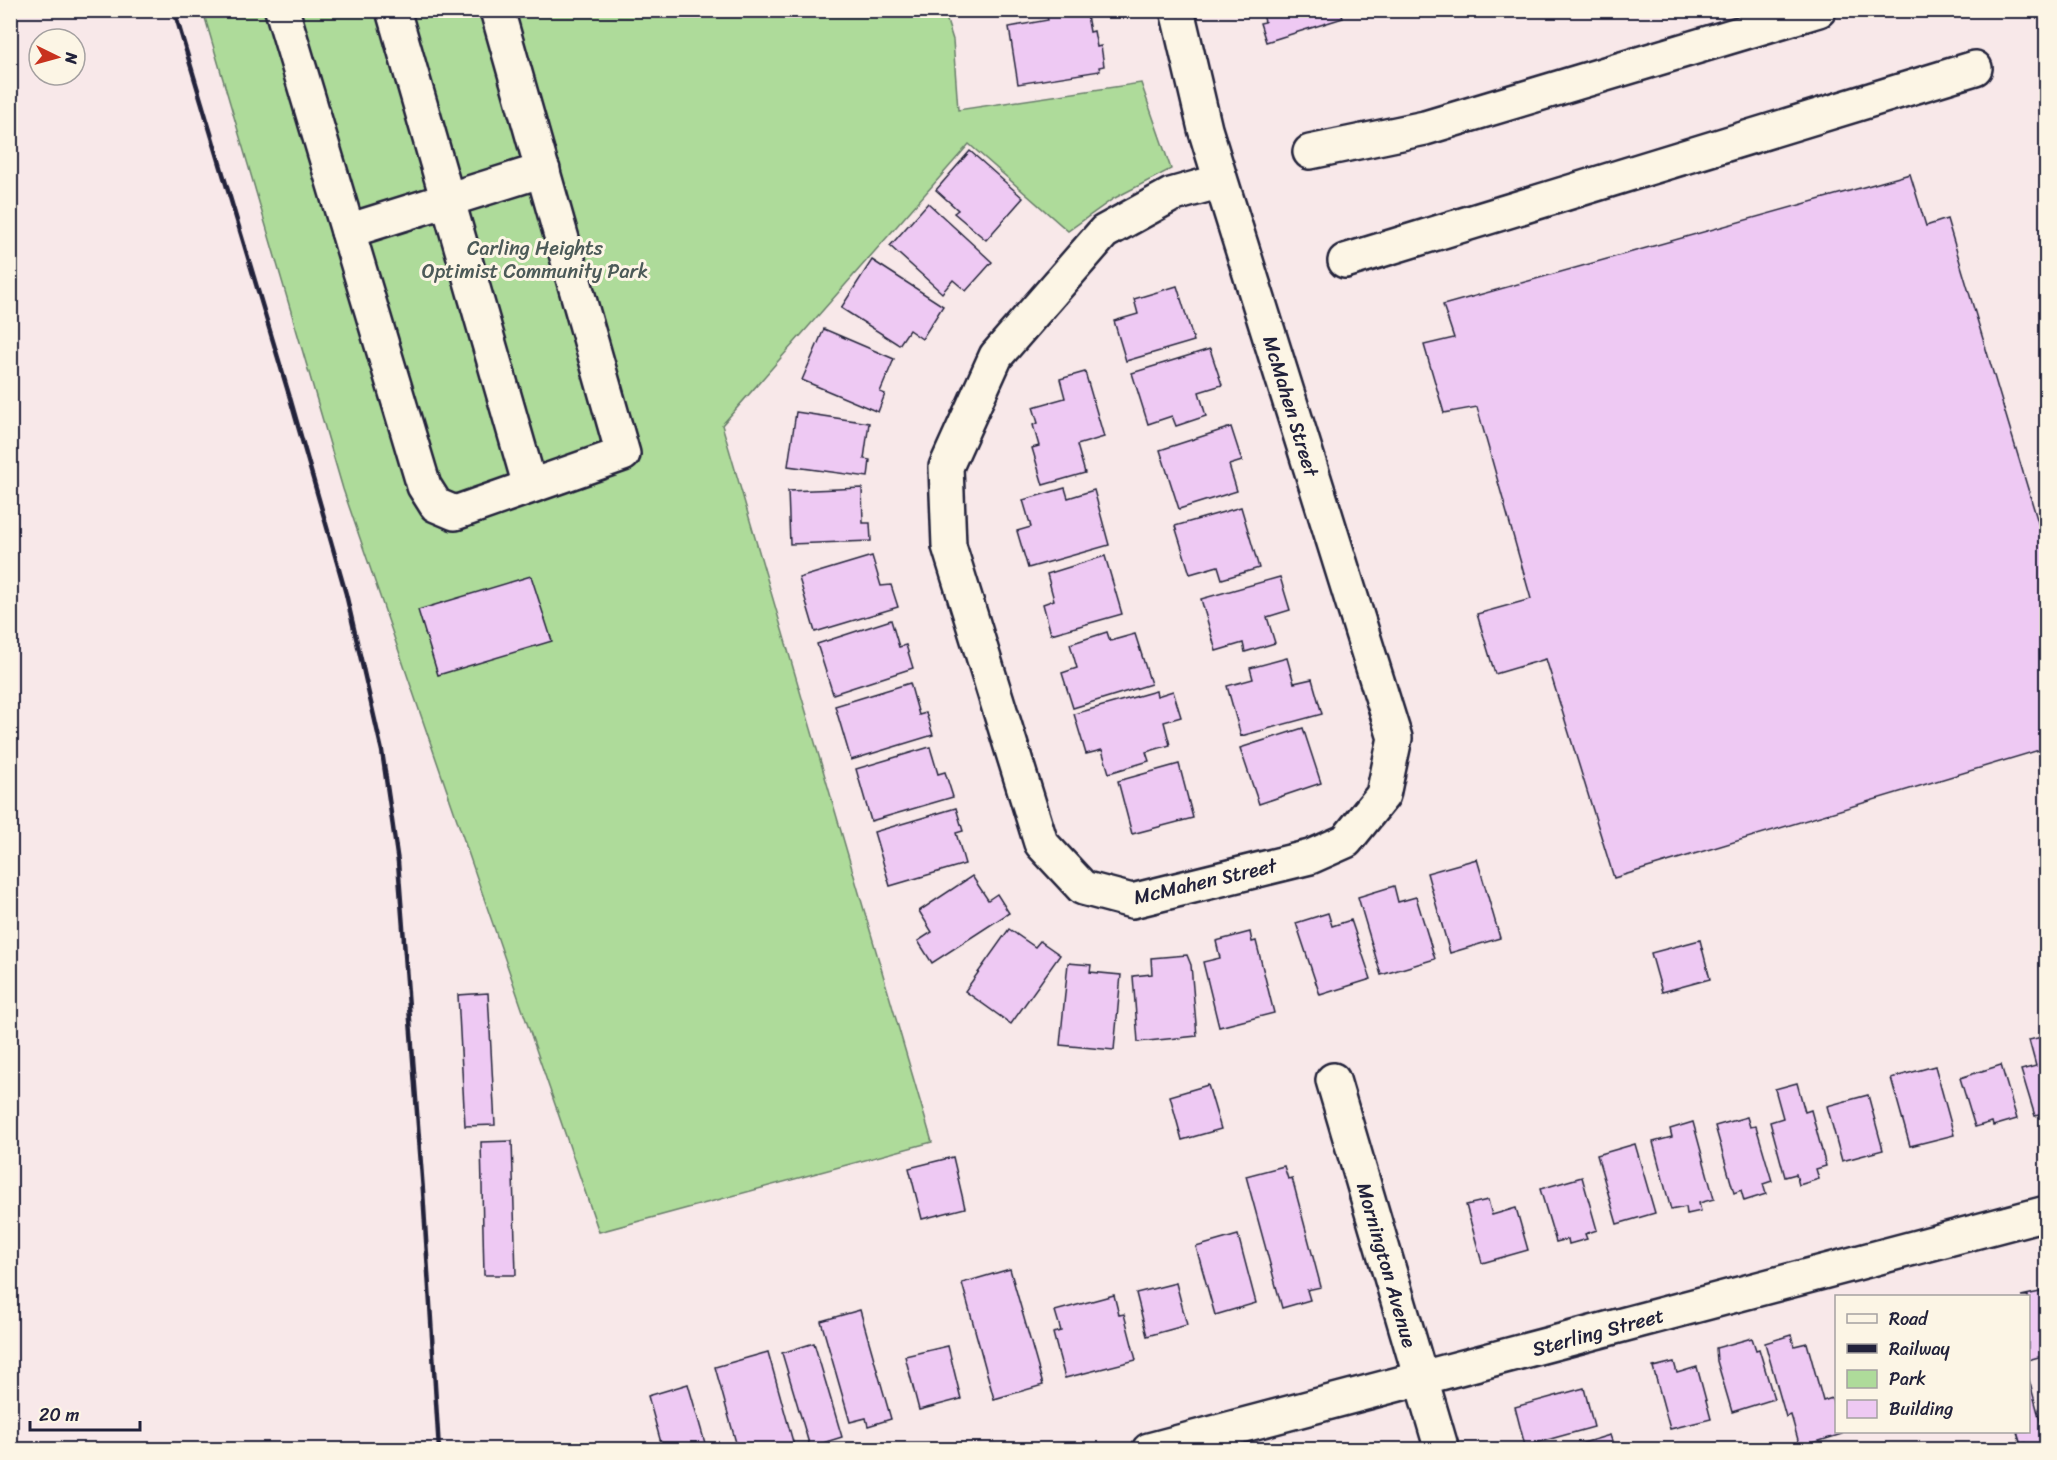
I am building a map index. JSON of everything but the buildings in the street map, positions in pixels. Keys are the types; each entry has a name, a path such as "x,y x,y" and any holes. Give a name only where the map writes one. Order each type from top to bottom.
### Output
{"street":[{"path":"282,10 424,486 436,505 455,513 623,453 497,10"},
{"path":"393,10 530,486"},
{"name":"McMahen Street","path":"1177,10 1205,129 1395,738 1383,795 1346,841 1310,857 1132,901 1083,888 1041,843 949,546 946,467 996,356 1104,232 1171,195 1221,181"},
{"path":"1310,152 1425,128 1819,10"},
{"path":"1345,261 1975,68"},
{"path":"348,231 543,170"},
{"name":"Mornington Avenue","path":"1333,1080 1442,1449"},
{"name":"Sterling Street","path":"1149,1449 2046,1213"}],"green space":[{"name":"Carling Heights Optimist Community Park","path":"203,11 944,11 953,40 958,110 1141,83 1171,169 1113,199 1068,231 969,144 722,425 932,1142 599,1232 343,489"}],"railway":[{"path":"174,10 346,594 382,751 398,862 423,1191 439,1450"}]}
